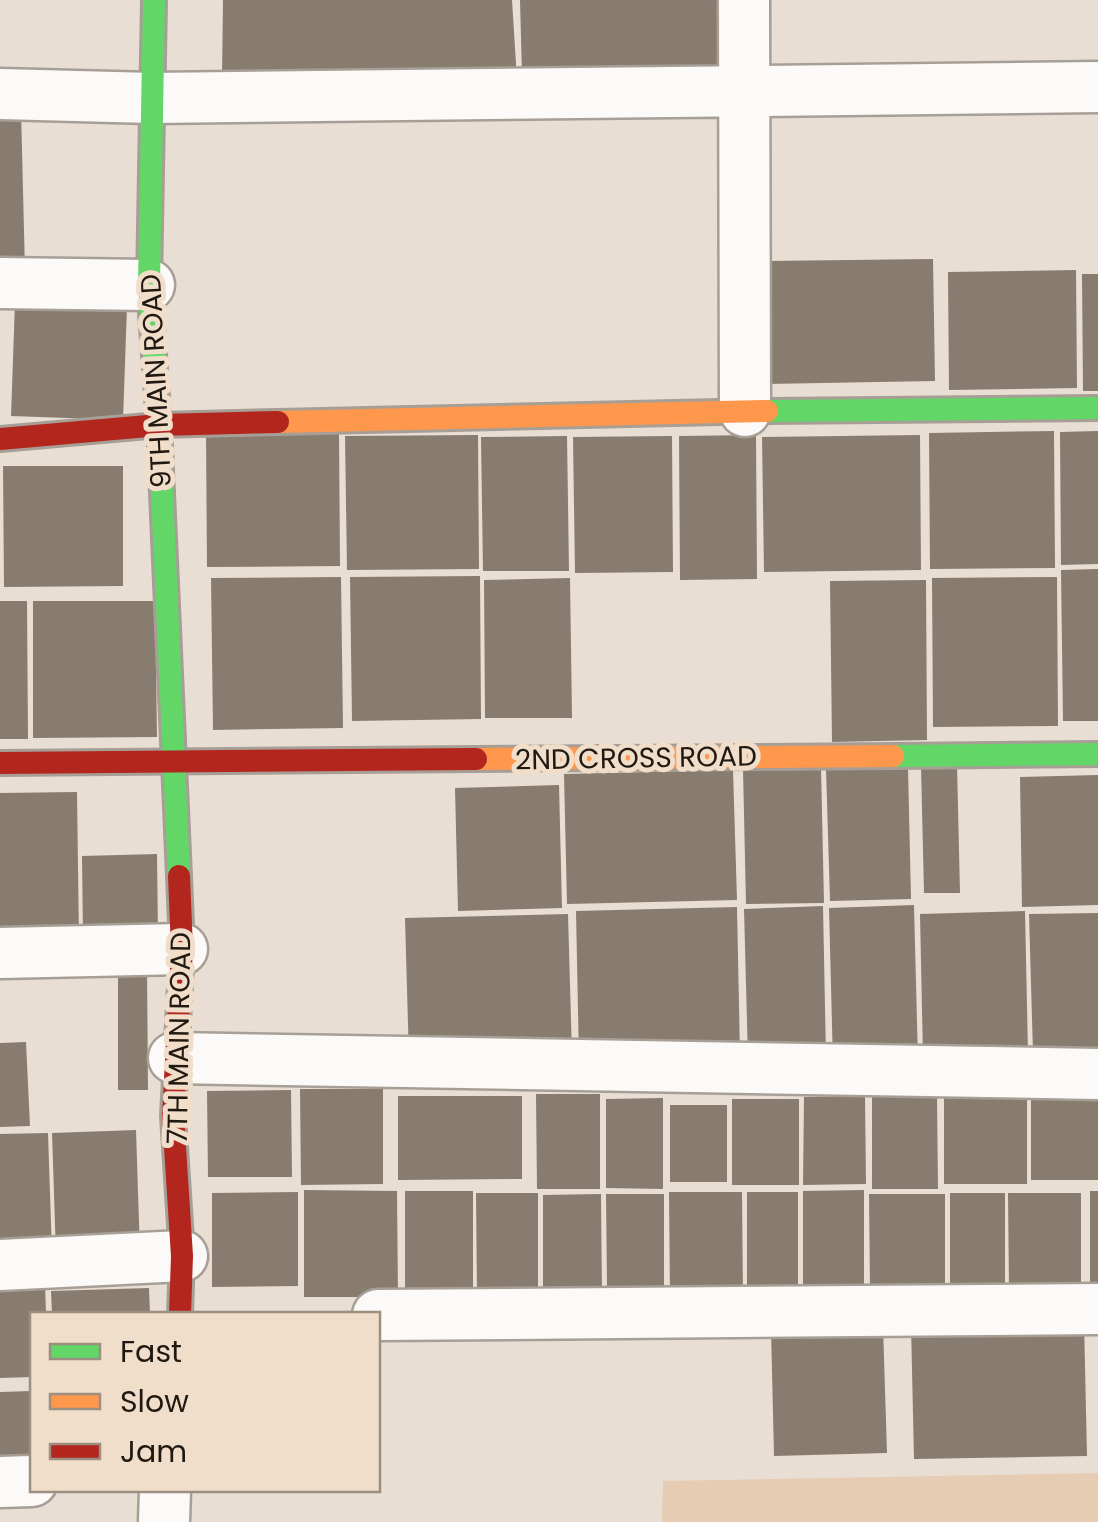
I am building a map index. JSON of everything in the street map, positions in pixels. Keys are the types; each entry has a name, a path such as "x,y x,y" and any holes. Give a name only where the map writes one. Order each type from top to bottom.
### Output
{"street":[{"name":"9TH MAIN ROAD","path":"154,0 148,284 159,426 174,762"},
{"path":"744,0 745,411"},
{"path":"0,94 152,98 1098,87"},
{"path":"0,283 148,284"},
{"path":"0,439 159,426 745,411 1098,408"},
{"name":"2ND CROSS ROAD","path":"0,763 1098,754"},
{"name":"7TH MAIN ROAD","path":"174,762 182,949 174,1058 182,1256 180,1312"},
{"path":"0,953 182,949"},
{"path":"174,1058 1098,1074"},
{"path":"0,1265 182,1256"},
{"path":"380,1315 1098,1309"},
{"path":"0,1482 30,1480"},
{"path":"164,1522 165,1492"}],"shaded area":[{"path":"1098,1473 1098,1522 662,1522 663,1481"}],"building":[{"path":"223,0 512,0 517,80 222,77"},
{"path":"520,0 723,0 725,69 522,75"},
{"path":"0,110 21,110 25,271 0,272"},
{"path":"933,259 935,381 766,384 765,261"},
{"path":"1076,270 1077,388 949,390 948,272"},
{"path":"1082,274 1098,274 1098,391 1083,391"},
{"path":"15,302 127,306 123,420 11,416"},
{"path":"1054,431 1055,568 930,569 929,433"},
{"path":"1098,431 1098,564 1061,565 1060,432"},
{"path":"339,432 340,566 207,567 206,433"},
{"path":"478,435 479,569 347,570 345,436"},
{"path":"756,435 757,579 680,580 679,436"},
{"path":"920,435 921,570 764,572 762,437"},
{"path":"567,436 569,571 483,571 481,437"},
{"path":"672,436 673,572 575,573 573,437"},
{"path":"3,466 123,466 123,586 4,587"},
{"path":"1098,569 1098,721 1063,721 1061,570"},
{"path":"480,576 481,719 352,721 350,577"},
{"path":"341,577 343,728 213,730 211,578"},
{"path":"1057,577 1058,726 933,727 932,578"},
{"path":"570,578 572,718 485,718 484,580"},
{"path":"926,580 927,740 832,742 830,581"},
{"path":"0,601 27,601 28,739 0,739"},
{"path":"33,601 155,601 157,737 33,738"},
{"path":"957,765 960,893 924,893 921,766"},
{"path":"821,767 824,903 746,904 743,769"},
{"path":"908,768 911,899 830,901 826,769"},
{"path":"733,770 737,900 567,904 564,774"},
{"path":"1098,775 1098,905 1022,907 1020,777"},
{"path":"559,785 562,908 458,911 455,788"},
{"path":"77,792 79,941 0,943 0,793"},
{"path":"157,854 158,936 83,938 82,856"},
{"path":"914,905 918,1061 833,1063 829,908"},
{"path":"823,906 826,1057 748,1059 744,909"},
{"path":"737,907 740,1055 579,1059 576,911"},
{"path":"1025,911 1028,1054 923,1056 920,914"},
{"path":"1098,913 1098,1051 1033,1053 1029,914"},
{"path":"568,914 572,1055 409,1059 405,918"},
{"path":"118,966 147,966 148,1090 118,1090"},
{"path":"26,1042 30,1126 0,1127 0,1043"},
{"path":"300,1089 383,1089 383,1184 301,1185"},
{"path":"291,1090 292,1177 208,1177 207,1091"},
{"path":"1098,1090 1098,1180 1031,1180 1031,1091"},
{"path":"536,1094 600,1094 600,1189 537,1189"},
{"path":"398,1096 522,1096 522,1179 398,1180"},
{"path":"865,1096 866,1184 803,1185 804,1097"},
{"path":"872,1097 937,1097 938,1189 872,1189"},
{"path":"663,1098 663,1189 606,1188 606,1099"},
{"path":"944,1098 1027,1098 1027,1184 944,1184"},
{"path":"732,1099 799,1099 799,1185 732,1185"},
{"path":"670,1105 727,1105 727,1182 670,1182"},
{"path":"136,1130 140,1253 56,1256 52,1133"},
{"path":"48,1133 52,1253 0,1255 0,1134"},
{"path":"304,1190 397,1191 398,1297 304,1297"},
{"path":"864,1190 864,1301 803,1302 803,1191"},
{"path":"405,1191 473,1191 473,1296 405,1296"},
{"path":"1090,1191 1098,1191 1098,1287 1090,1287"},
{"path":"298,1192 298,1286 212,1287 212,1193"},
{"path":"669,1192 742,1192 743,1298 670,1298"},
{"path":"747,1192 798,1192 798,1292 747,1292"},
{"path":"476,1193 538,1193 538,1295 477,1295"},
{"path":"950,1193 1005,1193 1005,1289 950,1289"},
{"path":"1008,1193 1081,1193 1081,1292 1009,1292"},
{"path":"601,1194 602,1292 543,1292 543,1195"},
{"path":"606,1194 664,1194 664,1289 607,1289"},
{"path":"869,1194 945,1194 945,1287 870,1288"},
{"path":"45,1285 46,1312 30,1312 30,1377 0,1378 0,1286"},
{"path":"149,1288 150,1312 52,1312 51,1291"},
{"path":"1084,1321 1087,1456 914,1459 911,1325"},
{"path":"883,1326 887,1453 774,1456 771,1328"},
{"path":"30,1391 30,1471 0,1472 0,1392"}],"traffic: fast":[{"path":"154,0 149,285 179,876"},
{"path":"767,411 1098,408"},
{"path":"893,756 1098,754"}],"traffic: slow":[{"path":"278,422 767,411"},
{"path":"476,759 893,756"}],"traffic: jam":[{"path":"0,439 159,425 278,422"},
{"path":"0,763 476,759"},
{"path":"179,876 182,949 173,1116 182,1256 180,1312"}]}
